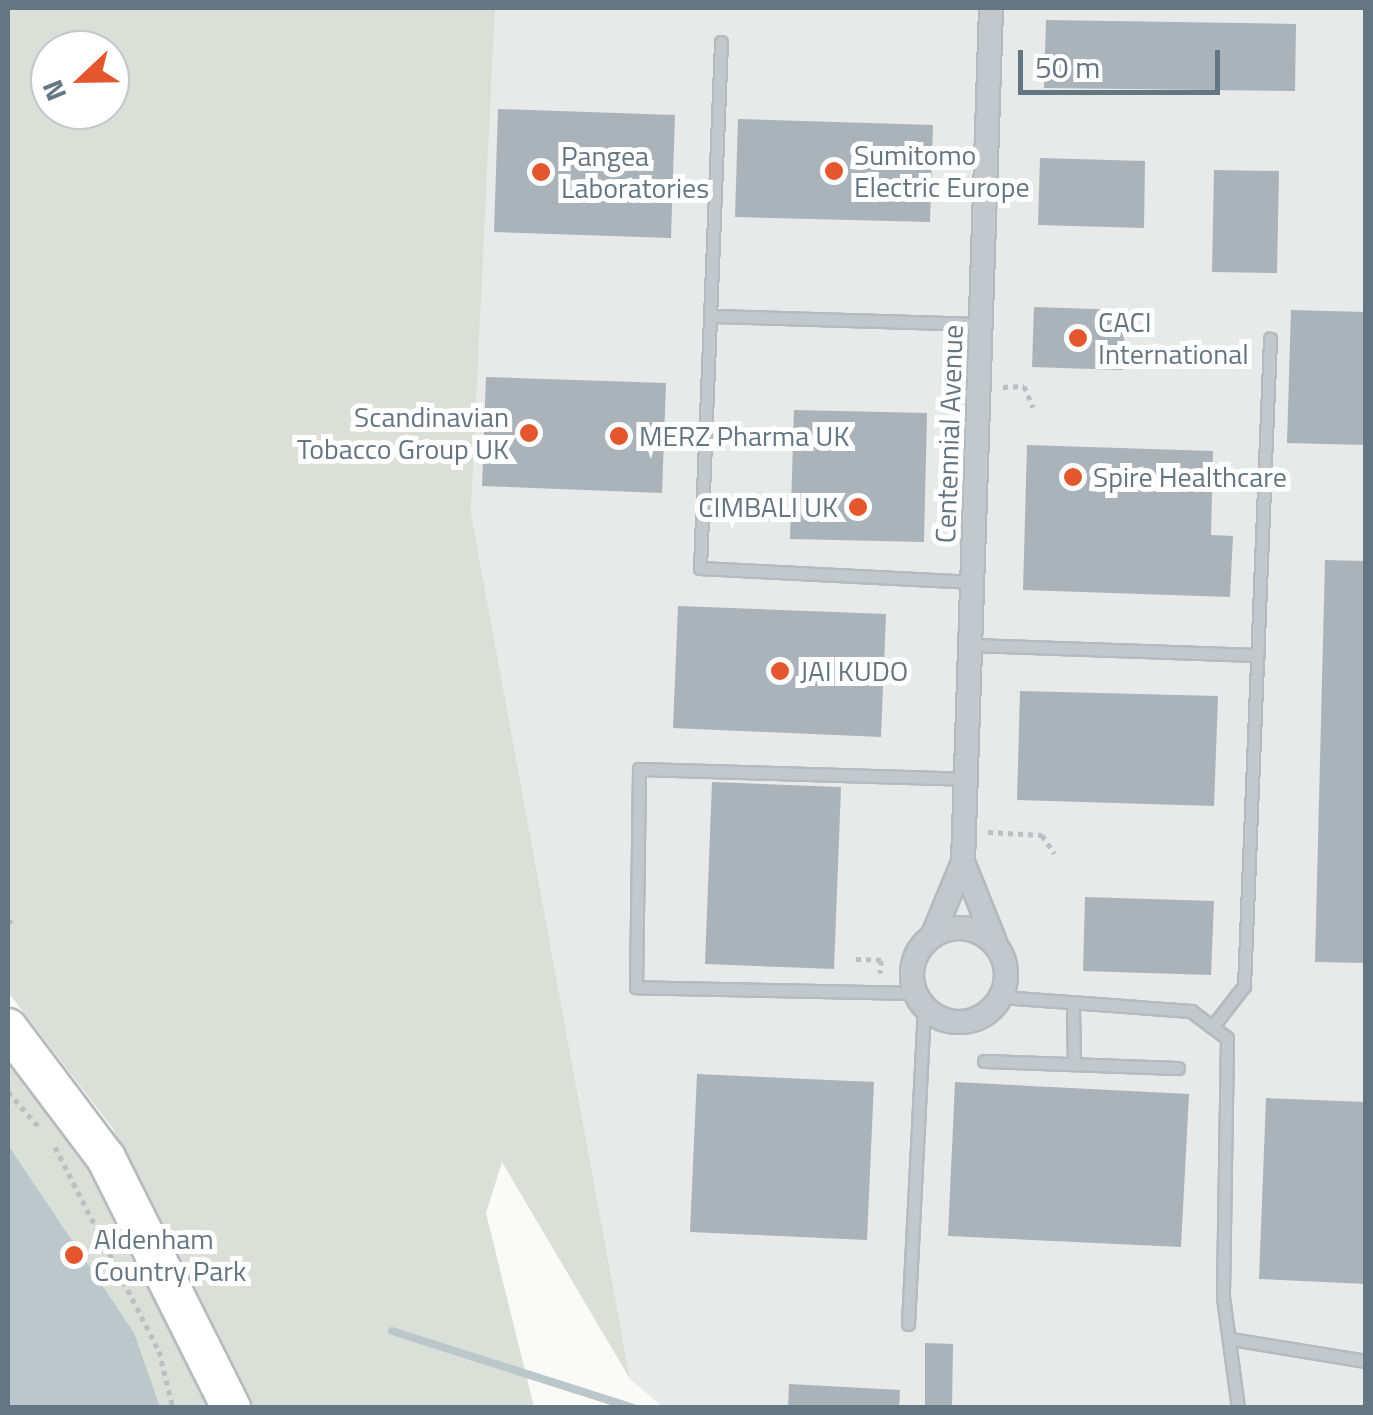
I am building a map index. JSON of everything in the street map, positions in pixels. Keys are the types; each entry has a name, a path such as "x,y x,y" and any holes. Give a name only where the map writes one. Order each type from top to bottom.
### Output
{"main road":[{"path":"8,1028 106,1158 231,1408"}],"street":[{"name":"Centennial Avenue","path":"963,862 991,8"},
{"path":"963,862 998,949 1001,997 965,1022 920,1000 914,962 932,937 963,862"},
{"path":"932,937 960,928 998,949"}],"lane":[{"path":"722,42 700,568 974,582"},
{"path":"712,316 982,324"},
{"path":"1216,1022 1244,986 1270,339"},
{"path":"971,644 1258,654"},
{"path":"908,1324 920,1000 880,993 636,987 639,769 968,778"},
{"path":"1001,997 1073,1006 1191,1011 1216,1022 1233,1058 1223,1297 1238,1408"},
{"path":"1073,1006 1074,1064"},
{"path":"984,1061 1178,1068"},
{"path":"1231,1339 1366,1361"}],"path":[{"path":"980,387 1024,386 1033,407"},
{"path":"965,831 1042,834 1054,853"},
{"path":"856,959 880,960 880,993"},
{"path":"8,1092 52,1140 158,1352 173,1408"}],"shaded area":[{"path":"8,8 495,8 471,513 630,1379 502,1162 486,1213 534,1407 254,1407 113,1129 8,992"},
{"path":"495,8 1365,8 1365,1407 664,1408 630,1379 471,513"},
{"name":"Aldenham Country Park","path":"8,1048 92,1161 215,1407 8,1407"},
{"path":"8,1145 134,1333 160,1407 8,1407"}],"building":[{"path":"1046,20 1296,24 1295,91 1044,88"},
{"path":"498,109 675,115 671,238 494,232"},
{"name":"Sumitomo Electric Europe","path":"738,119 933,125 930,222 735,217"},
{"path":"1040,158 1145,161 1144,228 1038,225"},
{"path":"1214,170 1279,171 1277,273 1212,272"},
{"name":"CACI International","path":"1034,307 1125,310 1123,370 1032,367"},
{"path":"1291,310 1366,312 1366,445 1287,443"},
{"path":"486,377 666,383 662,493 482,486"},
{"path":"794,410 927,413 924,542 790,539"},
{"path":"1027,445 1213,451 1211,535 1233,536 1230,597 1023,590"},
{"path":"1325,560 1366,561 1366,963 1315,962"},
{"name":"JAI KUDO","path":"678,606 886,614 881,737 673,728"},
{"path":"1020,691 1218,696 1214,806 1017,800"},
{"path":"712,782 841,787 834,969 705,964"},
{"path":"1085,897 1214,901 1211,975 1083,971"},
{"path":"697,1074 874,1082 867,1240 690,1232"},
{"path":"955,1082 1189,1094 1181,1247 948,1236"},
{"path":"1266,1098 1366,1102 1366,1284 1259,1279"},
{"path":"925,1343 953,1344 952,1408 925,1408"},
{"path":"789,1384 900,1390 899,1408 788,1408"}],"waterway":[{"path":"392,1331 633,1408"}],"place":[{"name":"Sumitomo Electric Europe","path":"834,171"},
{"name":"Pangea Laboratories","path":"541,172"},
{"name":"CACI International","path":"1078,338"},
{"name":"Scandinavian Tobacco Group UK","path":"529,433"},
{"name":"MERZ Pharma UK","path":"619,436"},
{"name":"Spire Healthcare","path":"1073,477"},
{"name":"CIMBALI UK","path":"858,507"},
{"name":"JAI KUDO","path":"780,671"},
{"name":"Aldenham Country Park","path":"74,1255"}]}
